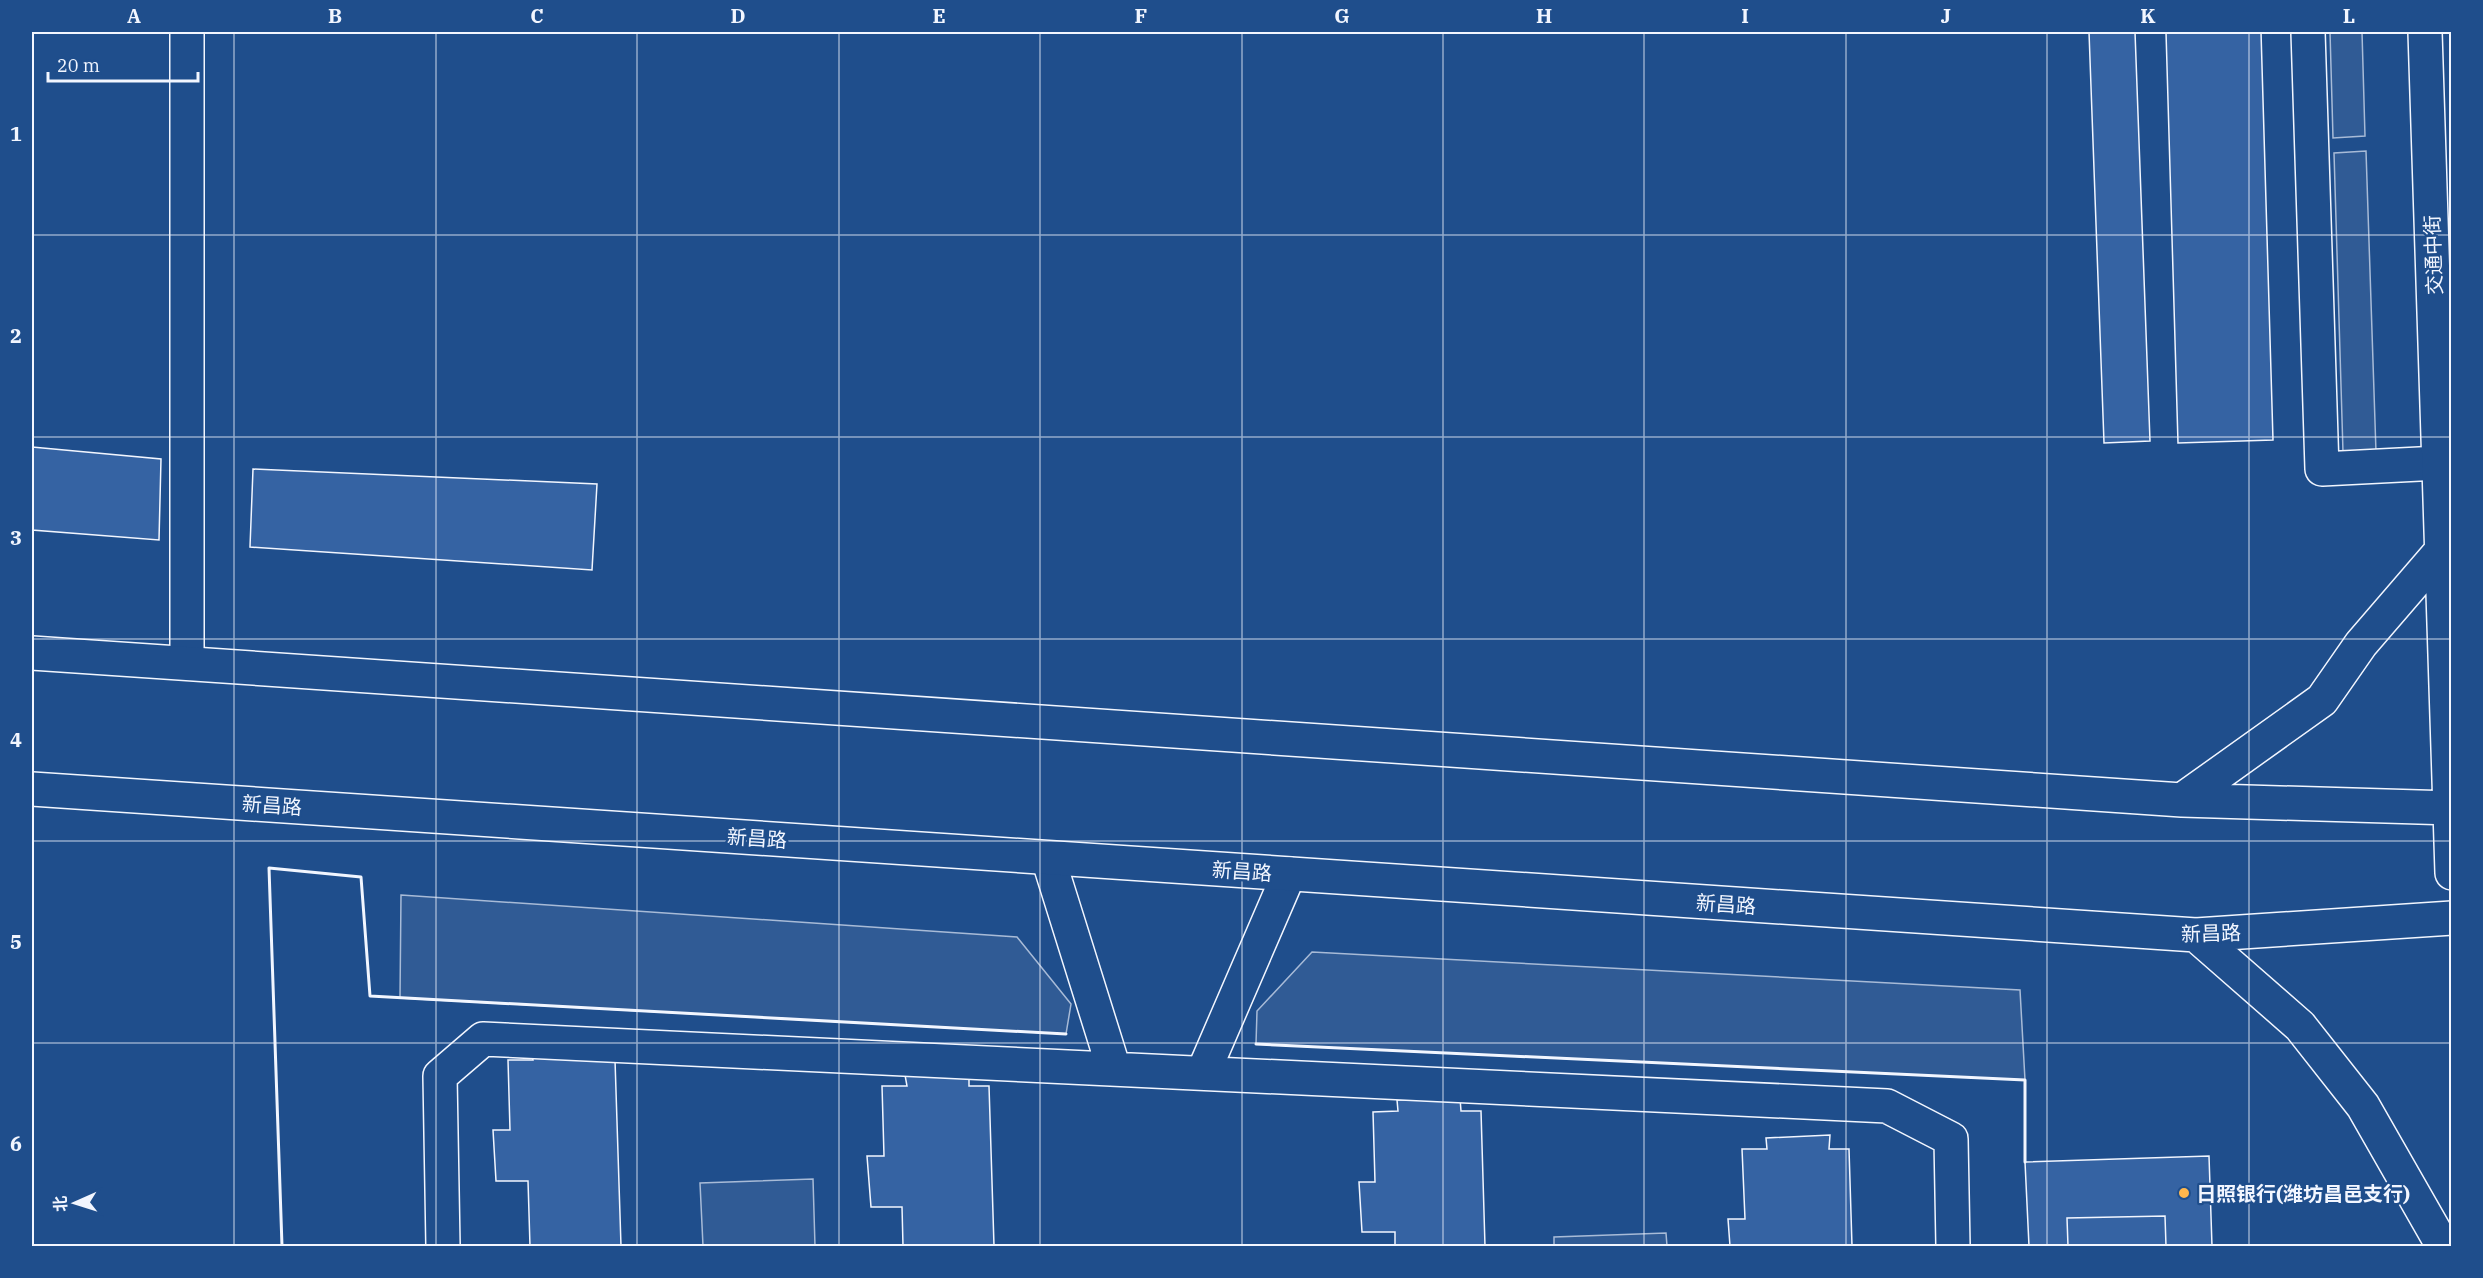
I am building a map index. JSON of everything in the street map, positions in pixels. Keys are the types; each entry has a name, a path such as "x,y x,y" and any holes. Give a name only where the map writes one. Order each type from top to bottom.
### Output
{"main road":[{"path":"187,32 187,662"},
{"path":"2308,32 2322,469 2439,463"},
{"name":"交通中街","path":"2425,32 2451,808 2451,873"},
{"path":"2182,800 2322,700 2361,644 2442,550"},
{"path":"32,653 2182,800 2451,808"},
{"name":"新昌路","path":"32,789 2196,935 2451,918"},
{"path":"1048,858 1114,1069"},
{"path":"1203,1073 1289,874"},
{"path":"2196,935 2300,1026 2363,1106 2443,1246"},
{"path":"443,1246 440,1076 483,1039 1887,1106 1951,1138 1953,1246"}],"shaded area":[{"path":"2330,32 2362,32 2365,136 2333,138"},
{"path":"2366,151 2376,452 2343,452 2334,153"},
{"path":"401,895 1017,937 1071,1004 1066,1034 400,998"},
{"path":"1312,952 2020,990 2025,1080 1256,1044 1257,1011"},
{"path":"813,1179 815,1246 703,1246 700,1183"},
{"path":"1666,1233 1667,1246 1554,1246 1554,1237"}],"building":[{"path":"2089,32 2135,32 2150,441 2104,443"},
{"path":"2166,32 2261,32 2273,440 2178,443"},
{"path":"32,447 161,459 159,540 32,530"},
{"path":"253,469 597,484 592,570 250,547"},
{"path":"531,1049 615,1060 621,1246 530,1246 528,1181 496,1181 493,1130 510,1130 508,1060 533,1060"},
{"path":"969,1073 969,1086 989,1086 994,1246 903,1246 902,1207 871,1207 867,1156 884,1156 882,1086 907,1086 905,1075"},
{"path":"1460,1098 1461,1111 1481,1111 1485,1246 1395,1246 1395,1232 1362,1232 1359,1182 1375,1182 1373,1112 1398,1111 1397,1100"},
{"path":"1830,1135 1829,1149 1849,1149 1852,1246 1730,1246 1728,1219 1745,1219 1742,1149 1767,1149 1766,1138"},
{"path":"2209,1156 2212,1246 2029,1246 2025,1162"},
{"path":"2165,1216 2166,1246 2068,1246 2067,1218"}],"wall":[{"path":"282,1246 269,868 361,877 370,996 1066,1034"},
{"path":"1256,1044 2025,1080 2025,1162"}],"place":[{"name":"日照银行(潍坊昌邑支行)","path":"2184,1193"}]}
